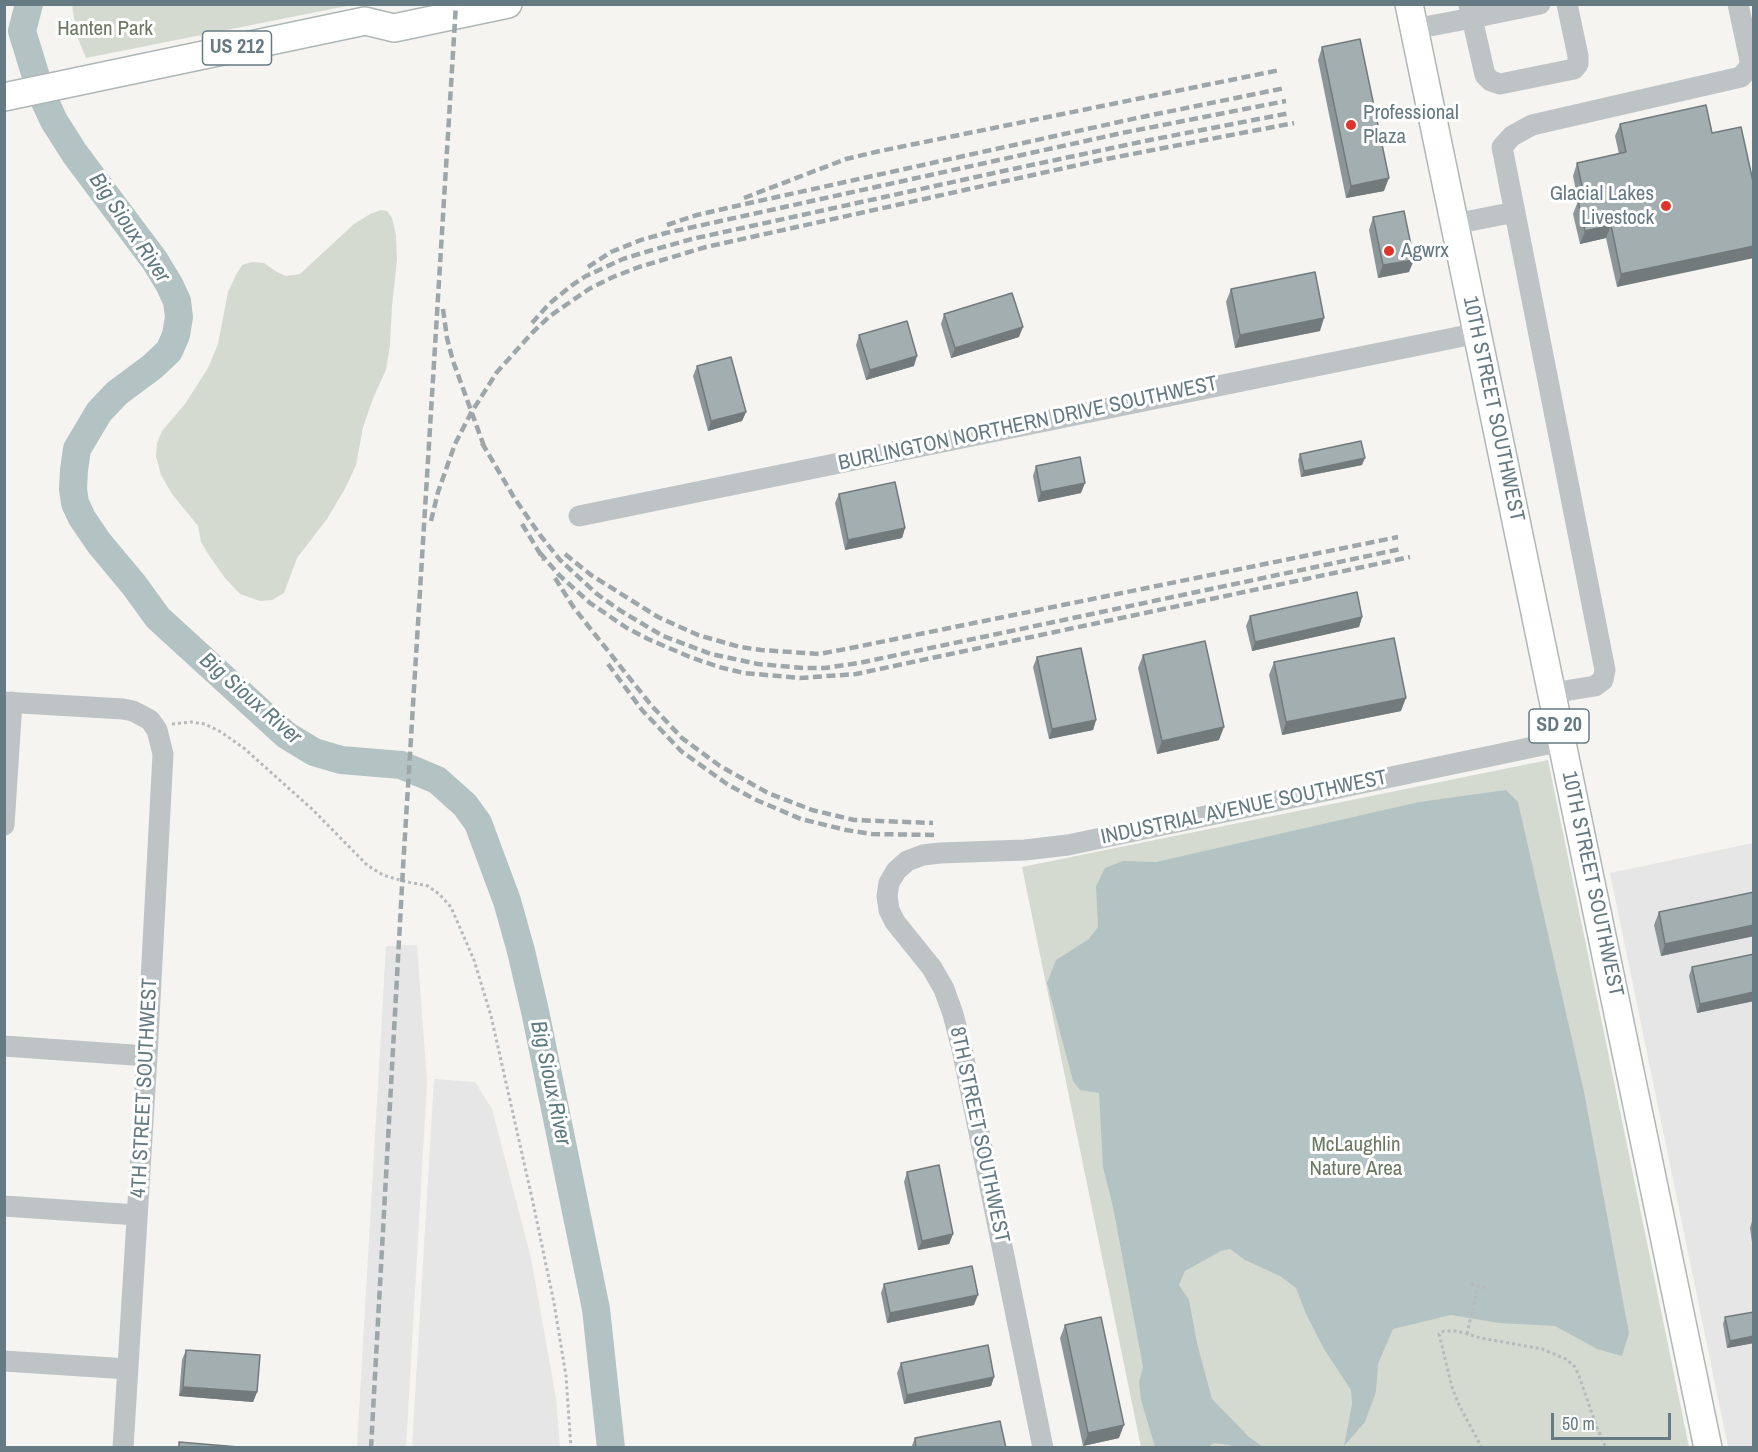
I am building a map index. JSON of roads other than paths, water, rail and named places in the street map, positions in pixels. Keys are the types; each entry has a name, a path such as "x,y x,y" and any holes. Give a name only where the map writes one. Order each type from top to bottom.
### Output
{"main road":[{"name":"US 212","path":"4,97 110,75 364,13 386,4"},
{"name":"US 212","path":"364,13 394,28 508,4"},
{"name":"10TH STREET SOUTHWEST","path":"1412,17 1708,1448"}],"street":[{"path":"1412,17 1540,4"},
{"path":"1471,11 1485,75 1491,81 1500,84 1574,69 1578,64 1578,56 1567,4"},
{"path":"1552,693 1595,686 1603,680 1605,669 1502,147 1512,136 1532,125 1741,76 1751,65 1738,4"},
{"path":"1454,224 1515,212"},
{"name":"BURLINGTON NORTHERN DRIVE SOUTHWEST","path":"579,516 1478,333"},
{"path":"4,825 8,702"},
{"name":"4TH STREET SOUTHWEST","path":"8,702 123,709 150,720 160,740 163,765 123,1448"},
{"name":"INDUSTRIAL AVENUE SOUTHWEST","path":"923,855 1025,850 1068,844 1562,741"},
{"name":"8TH STREET SOUTHWEST","path":"923,855 907,861 889,883 887,896 889,910 895,922 932,968 944,989 953,1014 1044,1448"},
{"path":"4,1046 147,1056"},
{"path":"4,1206 137,1215"},
{"path":"4,1361 128,1369"}],"waterway":[{"path":"22,31 29,4"},
{"name":"Big Sioux River","path":"22,31 41,93 54,121 75,154 155,261 177,301 179,317 176,335 169,351 117,393 99,412 77,449 73,489 75,503 99,543 158,618 286,735 314,752 341,760 401,765 437,780 465,805 478,823 507,901 535,1011 596,1309 611,1448"}],"railway":[{"path":"371,1448 403,868 456,4"},
{"path":"744,198 846,159 1280,70"},
{"path":"667,225 697,215 745,204 1285,88"},
{"path":"588,267 611,252 666,233 1122,133 1286,101"},
{"path":"532,323 549,304 586,276 623,259 692,239 1150,140 1290,113"},
{"path":"431,521 438,492 455,444 497,372 550,316 589,289 613,277 706,247 1101,160 1294,123"},
{"path":"443,309 453,361 485,449"},
{"path":"482,443 515,499 540,535 560,560 597,594 663,636 711,654 758,664 825,668 859,663 1401,549"},
{"path":"522,524 544,560"},
{"path":"565,554 591,575 658,617 698,635 740,647 819,654 1398,537"},
{"path":"540,553 558,574 590,603 648,639 719,667 744,673 800,678 856,674 1410,557"},
{"path":"555,578 574,608 651,705 682,738 720,766 768,793 812,810 854,820 933,823"},
{"path":"608,664 642,710 681,751 727,784 754,799 801,819 846,830 872,834 934,835"}],"place":[{"name":"Professional Plaza","path":"1351,125"},
{"name":"Glacial Lakes Livestock","path":"1666,206"},
{"name":"Agwrx","path":"1389,251"}],"park label":[{"name":"Hanten Park","path":"105,29"},
{"name":"McLaughlin Nature Area","path":"1356,1157"}]}
